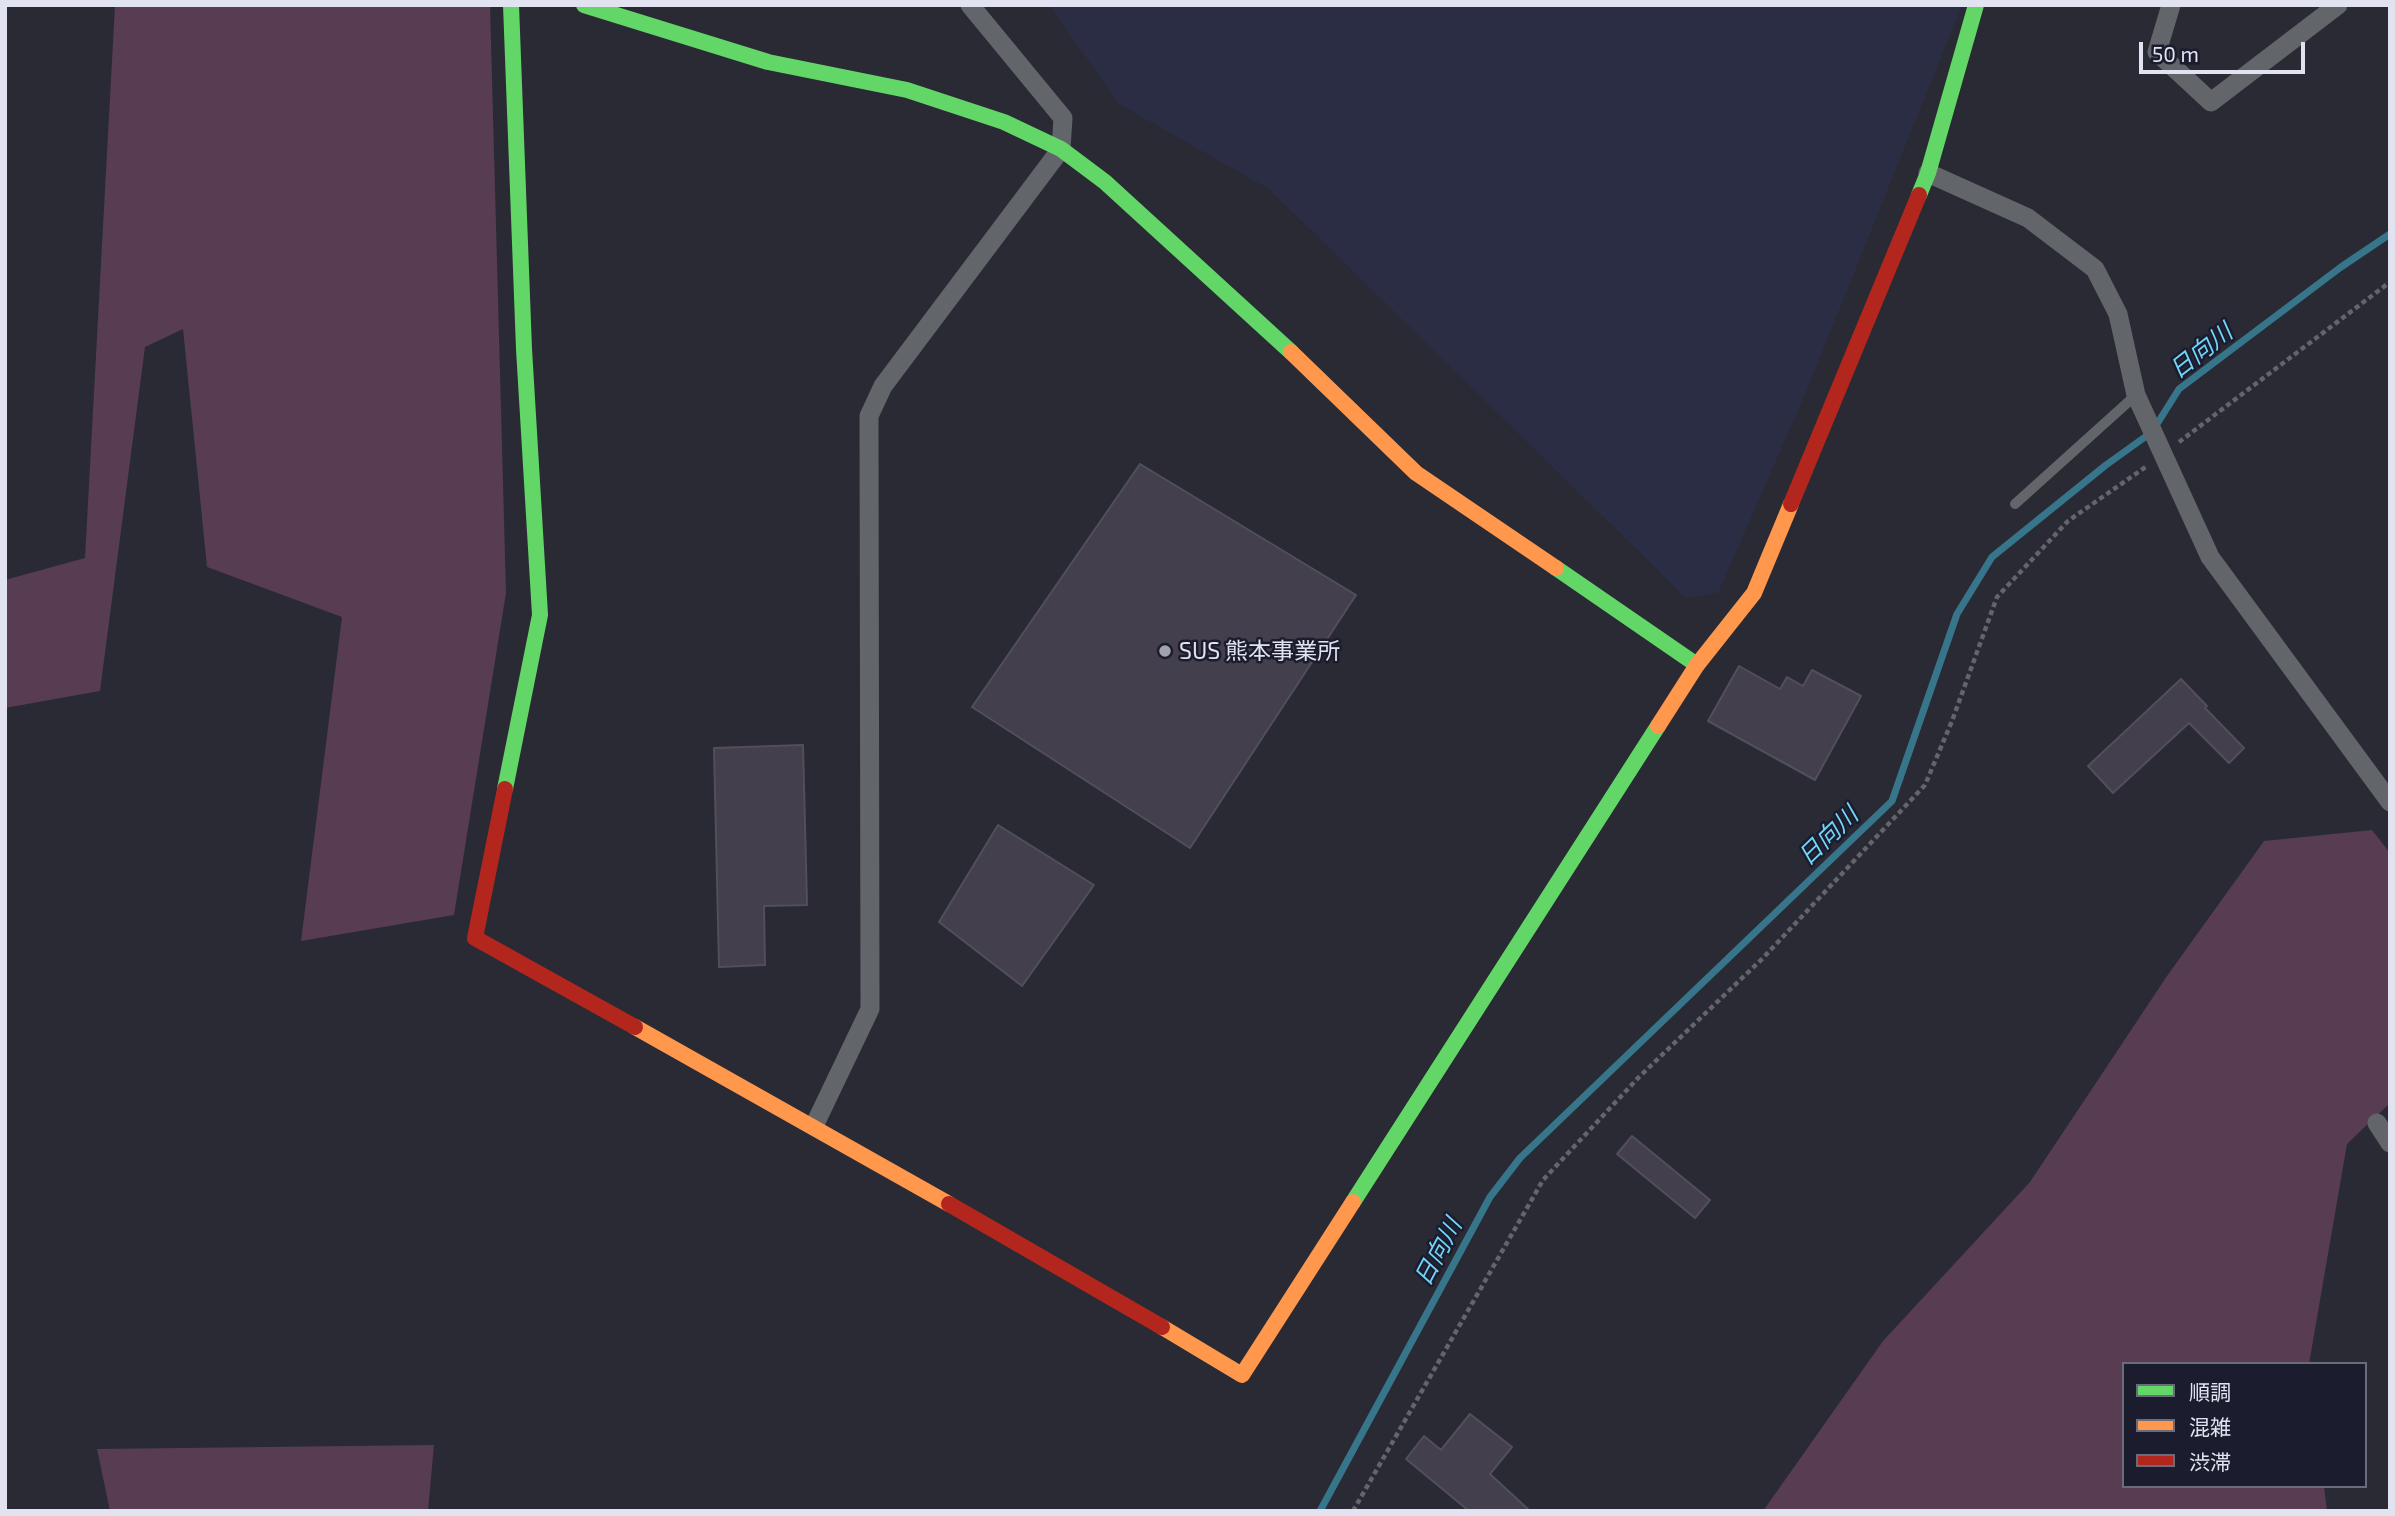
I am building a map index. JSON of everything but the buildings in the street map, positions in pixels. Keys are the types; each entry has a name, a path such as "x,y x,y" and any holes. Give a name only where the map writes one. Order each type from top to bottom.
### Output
{"street":[{"path":"511,5 524,335 540,615 475,938 814,1126 1242,1375 1697,666 1754,593 1928,173 1976,5"},
{"path":"584,5 768,62 906,90 1004,122 1061,149 1105,182 1245,308 1416,473 1697,666"},
{"path":"814,1126 870,1009 869,416 883,386 1061,149 1063,118 970,5"},
{"path":"2171,5 2157,52 2211,102 2338,5"},
{"path":"1928,173 2028,218 2095,269 2118,314 2136,395 2210,556 2387,790"},
{"path":"2377,1123 2390,1143"}],"lane":[{"path":"2015,504 2136,395"}],"path":[{"path":"1353,1511 1543,1180 1639,1077 1763,958 1925,785 1952,721 1997,597 2068,522 2162,455 2390,282"}],"shaded area":[{"path":"115,5 490,5 506,593 454,915 301,941 342,617 207,567 183,329 145,347 100,691 5,708 5,580 85,558"},
{"path":"1049,5 1962,5 1807,390 1718,593 1686,598 1269,189 1119,104"},
{"path":"2372,830 2390,853 2390,1103 2347,1144 2309,1362 2122,1362 2122,1488 2324,1488 2327,1511 1763,1511 1883,1341 2030,1182 2167,976 2264,841"},
{"path":"434,1445 428,1511 110,1511 97,1449"}],"waterway":[{"name":"日向川","path":"1320,1511 1490,1197 1520,1158 1892,801 1957,614 1992,557 2106,465 2152,432 2179,389 2341,267 2390,234"}],"traffic: fast":[{"path":"505,789 540,615 524,349 511,5"},
{"path":"584,5 768,62 907,90 1004,122 1061,149 1105,182 1291,352"},
{"path":"1919,195 1928,173 1976,5"},
{"path":"1556,568 1697,665"},
{"path":"1353,1202 1658,726"}],"traffic: slow":[{"path":"1291,352 1416,473 1556,568"},
{"path":"1658,726 1697,665 1754,593 1791,504"},
{"path":"635,1027 949,1204"},
{"path":"1162,1327 1242,1375 1353,1202"}],"traffic: jam":[{"path":"1791,504 1919,195"},
{"path":"505,789 475,938 635,1027"},
{"path":"949,1204 1162,1327"}],"place":[{"name":"SUS 熊本事業所","path":"1165,651"}]}
